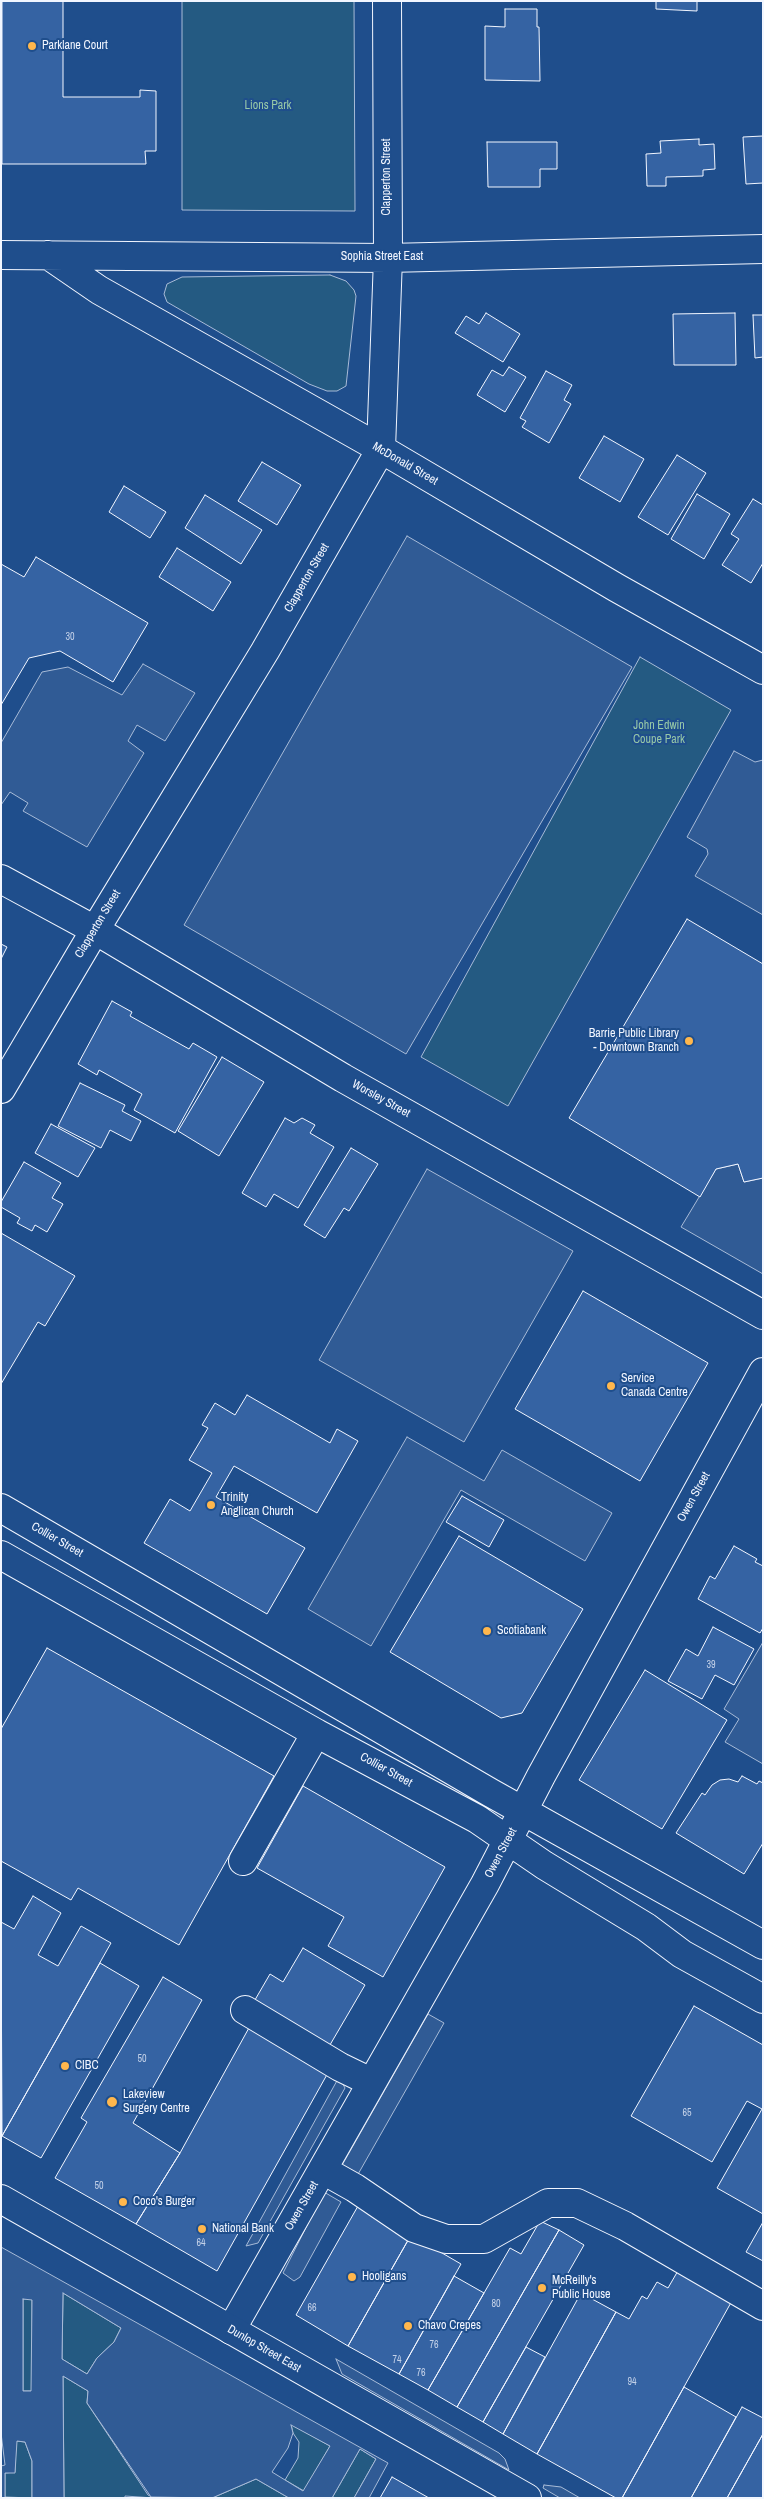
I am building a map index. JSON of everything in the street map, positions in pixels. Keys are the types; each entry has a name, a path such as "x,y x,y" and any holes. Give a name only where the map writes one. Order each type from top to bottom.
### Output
{"street":[{"name":"Clapperton Street","path":"1,1089 95,930 265,651 381,449 388,258 387,1"},
{"name":"Sophia Street East","path":"1,255 388,258 763,249"},
{"name":"McDonald Street","path":"48,255 99,290 381,449 617,588 763,670"},
{"name":"Worsley Street","path":"1,879 95,930 342,1078 763,1315"},
{"name":"Owen Street","path":"231,2330 509,1840 545,1767 763,1372"},
{"name":"Collier Street","path":"1,1508 314,1691 763,1945"},
{"name":"Collier Street","path":"1,1555 316,1733 477,1819 544,1865 646,1927 682,1954 763,1999"},
{"path":"243,1862 316,1733"},
{"path":"245,2010 340,2067 371,2082"},
{"path":"323,2170 355,2188 414,2228 446,2239 484,2239 548,2202 577,2203 625,2226 763,2306"},
{"name":"Dunlop Street East","path":"1,2199 527,2498"}],"green space":[{"name":"Lions Park","path":"182,1 354,1 355,211 182,210"},
{"path":"330,275 346,281 354,290 356,296 346,386 337,391 327,391 309,384 167,302 164,294 167,284 182,277"},
{"name":"John Edwin Coupe Park","path":"640,657 731,710 508,1106 421,1057"},
{"path":"63,2293 121,2328 114,2342 97,2358 87,2374 62,2359"},
{"path":"23,2299 32,2299 32,2391 23,2391"},
{"path":"63,2376 88,2391 87,2403 148,2495 154,2498 125,2496 125,2498 64,2498"},
{"path":"291,2424 330,2446 304,2491 285,2480 298,2458 299,2442 293,2433"},
{"path":"16,2441 25,2442 32,2461 32,2498 5,2497 5,2473 15,2472"},
{"path":"360,2449 376,2459 354,2498 332,2498"},
{"path":"256,2479 289,2498 212,2498"}],"shaded area":[{"path":"407,536 632,667 406,1054 184,925"},
{"path":"143,664 195,693 165,741 137,725 128,741 144,753 87,847 23,811 28,803 10,792 1,805 1,743 42,672 68,667 122,695"},
{"path":"734,751 755,762 763,760 763,915 695,876 708,854 707,849 687,837"},
{"path":"738,1164 744,1182 763,1178 763,1274 681,1227 716,1169"},
{"path":"427,1169 573,1251 464,1442 319,1360"},
{"path":"407,1437 484,1481 502,1450 612,1513 585,1561 461,1490 371,1646 308,1609"},
{"path":"763,1642 763,1764 725,1742 739,1719 724,1709"},
{"path":"428,2014 444,2023 357,2176 341,2167"},
{"path":"339,2077 345,2088 258,2243 246,2246"},
{"path":"324,2192 341,2202 300,2277 294,2281 283,2273"},
{"path":"1,2247 388,2463 369,2498 354,2498 376,2459 360,2449 332,2498 289,2498 256,2479 212,2498 151,2497 87,2403 88,2391 63,2376 64,2498 32,2498 32,2461 25,2442 17,2441 15,2473 5,2473 5,2498 1,2498 1,2466 5,2465 1,2433","holes":["63,2293 121,2328 114,2342 97,2358 87,2374 62,2359","23,2299 32,2300 31,2391 23,2391","291,2425 330,2446 303,2491 272,2472 288,2448 293,2433"]},
{"path":"336,2359 499,2453 505,2459 509,2470 342,2374"},
{"path":"544,2485 561,2487 580,2498 560,2498 543,2488"}],"building":[{"name":"Parklane Court","path":"2,1 63,1 63,97 140,97 140,90 156,91 156,151 145,151 146,164 2,164"},
{"path":"656,1 697,1 697,11 656,9"},
{"path":"505,9 537,9 540,81 485,80 485,26 505,27"},
{"path":"763,136 763,183 746,184 743,137"},
{"path":"699,139 699,145 714,144 715,169 703,170 703,176 666,177 666,186 647,186 646,154 661,153 660,141"},
{"path":"487,142 557,142 557,169 540,169 540,187 488,187"},
{"path":"486,313 520,334 503,362 455,333 466,316 479,324"},
{"path":"735,313 736,365 674,365 673,314"},
{"path":"753,315 763,315 763,357 755,358"},
{"path":"509,367 526,377 505,412 477,395 492,370 503,376"},
{"path":"546,371 572,385 564,400 571,404 549,443 522,427 526,421 520,418"},
{"path":"604,436 644,459 620,502 579,478"},
{"path":"677,455 706,473 668,535 638,517"},
{"path":"262,462 301,485 277,525 238,501"},
{"path":"124,486 166,512 150,538 109,512"},
{"path":"697,494 730,514 704,559 671,539"},
{"path":"205,495 262,530 241,564 185,528"},
{"path":"753,499 763,505 763,563 751,583 722,565 739,539 731,534"},
{"path":"177,548 231,582 213,611 159,577"},
{"path":"36,557 148,623 113,682 60,651 29,658 1,705 1,564 24,577"},
{"name":"Barrie Public Library - Downtown Branch","path":"687,919 763,964 763,1178 744,1182 738,1164 716,1169 700,1197 569,1118"},
{"path":"1,944 7,947 1,959"},
{"path":"112,1001 132,1012 130,1016 189,1049 193,1043 217,1057 175,1133 134,1110 142,1094 99,1070 97,1075 78,1064"},
{"path":"222,1057 264,1082 219,1156 178,1131"},
{"path":"80,1083 125,1105 122,1111 141,1121 131,1141 110,1130 101,1148 58,1126"},
{"path":"285,1118 294,1123 302,1118 315,1125 310,1133 334,1147 298,1208 274,1194 266,1207 242,1193"},
{"path":"51,1124 95,1148 78,1177 35,1153"},
{"path":"351,1148 378,1164 349,1211 344,1208 325,1238 304,1225"},
{"path":"24,1162 61,1183 52,1198 63,1204 47,1232 35,1225 32,1231 17,1223 20,1218 1,1207 1,1202"},
{"path":"1,1233 75,1276 45,1326 38,1322 1,1384"},
{"name":"Service Canada Centre","path":"583,1291 708,1363 640,1481 515,1409"},
{"name":"Trinity Anglican Church","path":"247,1395 330,1443 337,1429 358,1441 317,1513 234,1466 216,1497 305,1548 267,1614 144,1543 170,1499 190,1511 212,1473 189,1460 208,1428 202,1425 215,1403 235,1415"},
{"path":"462,1496 504,1520 489,1547 446,1522"},
{"name":"Scotiabank","path":"459,1536 583,1609 522,1713 501,1718 390,1652"},
{"path":"734,1546 757,1559 755,1562 763,1566 763,1628 760,1633 698,1599 710,1576 715,1579"},
{"path":"713,1627 754,1649 734,1685 715,1675 702,1699 668,1681 686,1649 698,1656"},
{"path":"47,1648 274,1776 179,1945 78,1888 71,1900 1,1861 1,1729"},
{"path":"645,1670 727,1720 662,1829 579,1780"},
{"path":"742,1776 757,1784 759,1781 763,1783 763,1843 744,1874 676,1833 702,1793 705,1795 712,1785 720,1780 729,1779 738,1782"},
{"path":"303,1786 445,1867 383,1977 328,1946 344,1917 257,1868"},
{"path":"33,1896 61,1913 38,1955 58,1966 81,1926 111,1943 2,2136 1,1922 14,1929"},
{"path":"303,1948 365,1985 327,2050 252,2005 270,1974 283,1982"},
{"path":"100,1963 139,1986 41,2158 2,2136"},
{"path":"163,1977 202,2000 133,2123 180,2153 136,2224 55,2178 87,2122 81,2118"},
{"path":"694,2006 763,2045 763,2214 717,2188 762,2109 747,2101 712,2162 631,2116"},
{"path":"250,2026 329,2071 217,2271 136,2224 180,2153"},
{"name":"Hooligans","path":"358,2206 411,2235 348,2346 296,2315"},
{"path":"540,2221 559,2230 457,2407 428,2390 510,2248 521,2254"},
{"path":"763,2222 763,2261 746,2252"},
{"name":"McReilly's Public House","path":"559,2230 584,2245 483,2422 457,2407"},
{"path":"411,2235 461,2264 399,2374 348,2346"},
{"path":"679,2269 733,2299 622,2498 616,2498 537,2454 616,2312 629,2319 642,2296 647,2299 657,2282 668,2288"},
{"path":"454,2276 484,2293 428,2390 399,2374"},
{"path":"581,2293 616,2312 537,2454 503,2434"},
{"path":"526,2347 545,2357 503,2434 483,2422"},
{"path":"684,2387 736,2417 691,2498 622,2498"},
{"path":"742,2407 763,2418 763,2434 727,2498 691,2498"},
{"path":"763,2434 763,2498 727,2498"},
{"path":"392,2477 429,2498 380,2498"}],"place":[{"name":"Parklane Court","path":"32,46"},
{"name":"Barrie Public Library - Downtown Branch","path":"689,1041"},
{"name":"Service Canada Centre","path":"611,1386"},
{"name":"Trinity Anglican Church","path":"211,1505"},
{"name":"Scotiabank","path":"487,1631"},
{"name":"CIBC","path":"65,2066"},
{"name":"Lakeview Surgery Centre","path":"112,2102"},
{"name":"Coco's Burger","path":"123,2202"},
{"name":"National Bank","path":"202,2229"},
{"name":"Hooligans","path":"352,2277"},
{"name":"McReilly's Public House","path":"542,2288"},
{"name":"Chavo Crepes","path":"408,2326"}]}
